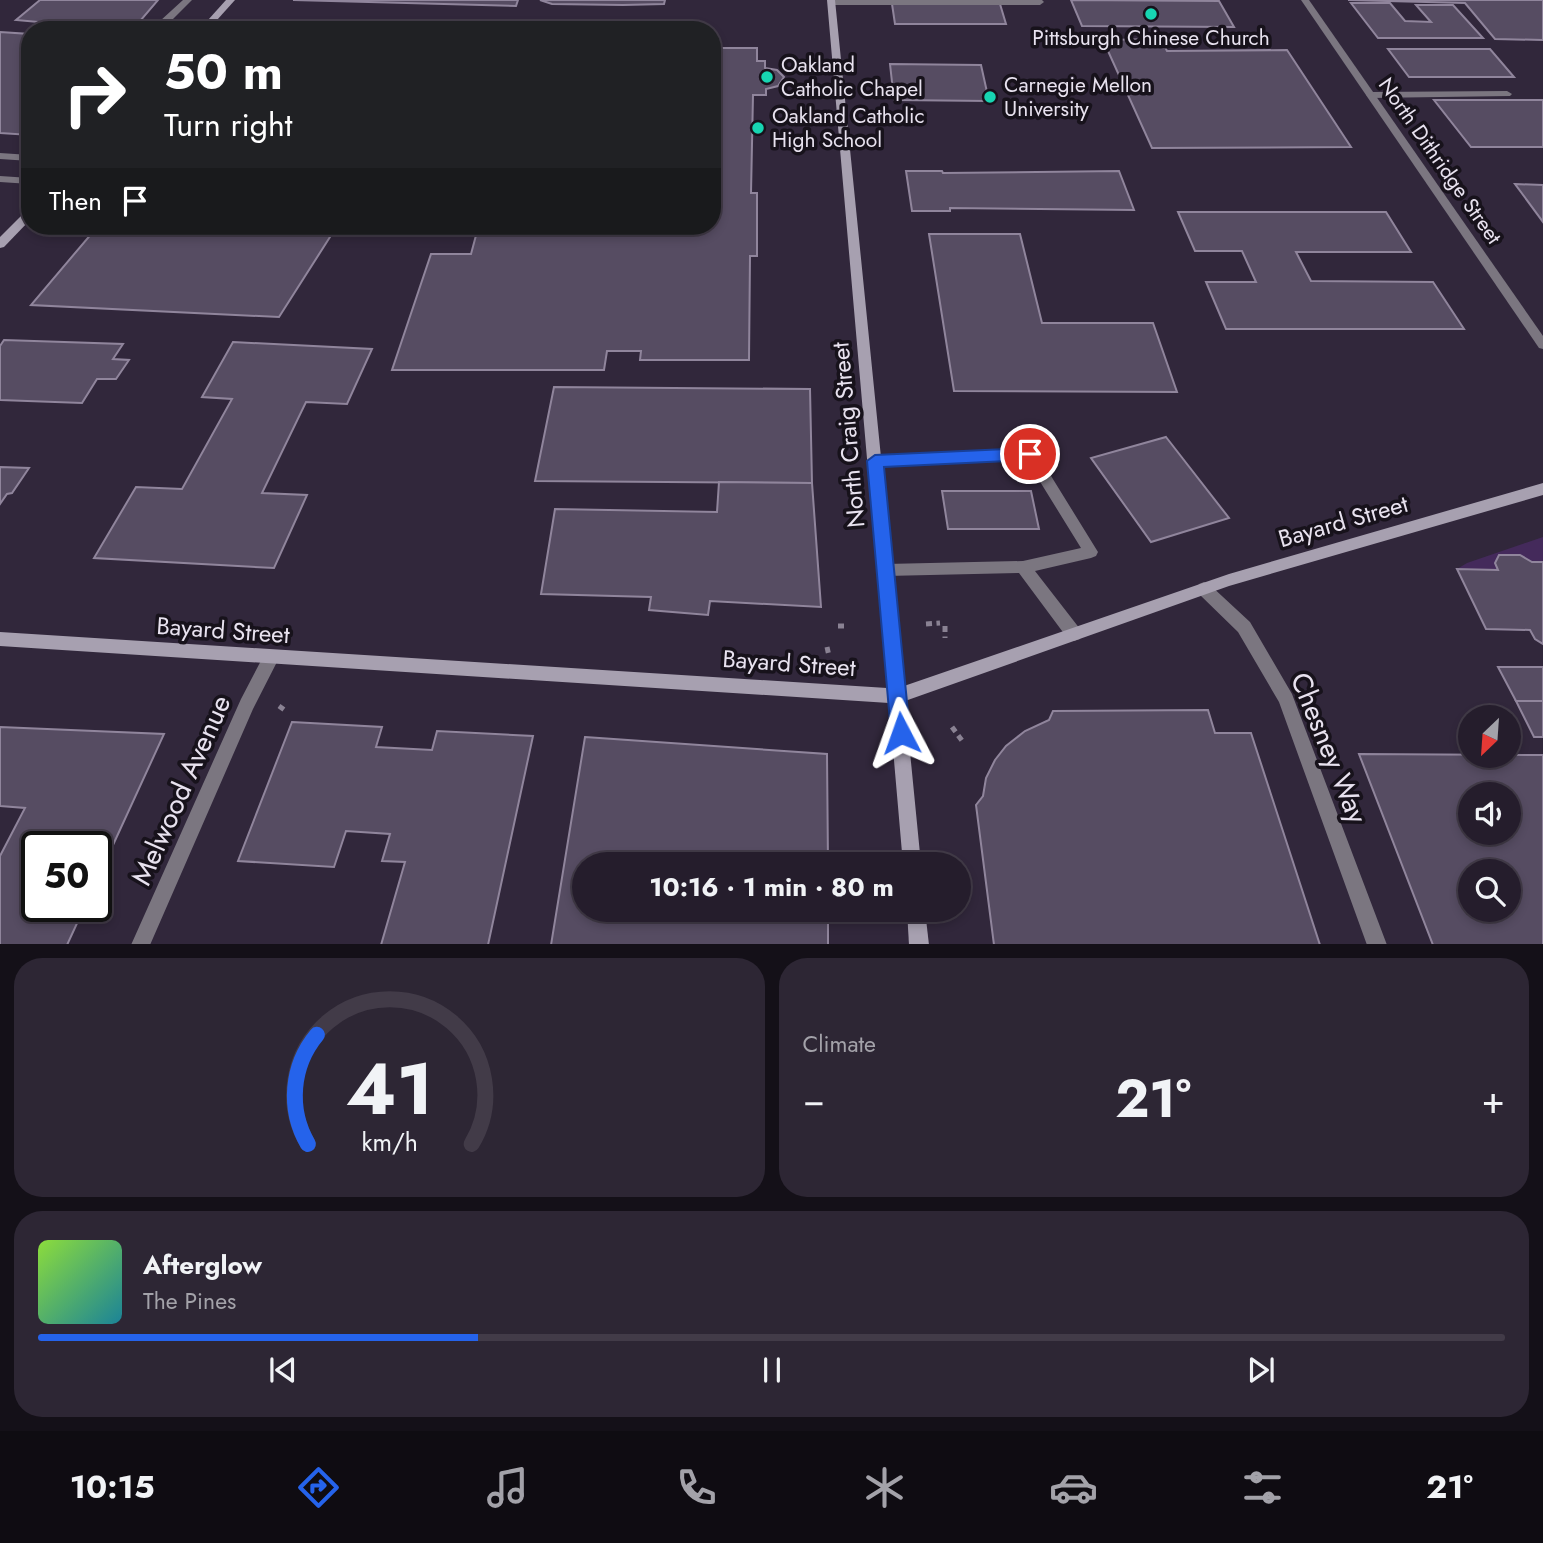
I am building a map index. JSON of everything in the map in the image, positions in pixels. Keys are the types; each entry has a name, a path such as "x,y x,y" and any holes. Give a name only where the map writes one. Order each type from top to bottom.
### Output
{"main road":[{"path":"211,21 231,0"},
{"name":"North Craig Street","path":"831,1 911,852"},
{"path":"0,244 21,222"},
{"name":"Bayard Street","path":"0,639 271,658 508,669 898,696 1204,589 1543,489"},
{"path":"917,922 919,944"}],"street":[{"path":"165,21 188,0"},
{"name":"North Dithridge Street","path":"1305,0 1543,345"},
{"path":"831,1 1040,2"},
{"path":"1371,95 1507,94"},
{"path":"0,156 21,157"},
{"path":"0,179 21,180"},
{"path":"875,461 1030,454 1091,552 1023,567 886,570"},
{"path":"1023,567 1074,635"},
{"name":"Chesney Way","path":"1204,589 1244,627 1286,699 1377,944"},
{"name":"Melwood Avenue","path":"140,944 247,704 271,658"}],"path":[{"path":"926,624 942,624 945,638"},
{"path":"838,626 846,626"},
{"path":"827,647 829,656"},
{"path":"279,706 286,711"},
{"path":"952,727 963,742"}],"shaded area":[{"path":"1543,537 1543,562 1532,562 1520,555 1499,555 1495,563 1498,570 1457,569 1467,563"}],"building":[{"path":"40,0 158,0 140,21 16,20"},
{"path":"293,0 518,0 516,6"},
{"path":"540,0 665,0 664,4 623,5 552,4"},
{"name":"Pittsburgh Chinese Church","path":"1071,0 1219,1 1234,27 1082,26"},
{"path":"1348,0 1543,0 1543,40 1495,39 1465,3"},
{"path":"1351,3 1390,3 1405,21 1431,22 1416,5 1453,5 1483,38 1378,38"},
{"path":"892,4 1000,4 1006,24 895,24"},
{"path":"0,32 21,33 21,134 0,133"},
{"path":"1161,39 1167,51 1287,50 1351,147 1152,148 1103,40"},
{"name":"Oakland Catholic High School","path":"721,48 757,48 757,61 765,61 765,68 777,70 784,77 778,86 766,89 766,95 753,95 751,193 757,193 757,256 750,256 749,360 640,360 641,351 607,351 604,370 392,370 431,254 471,254 476,235 721,235"},
{"path":"1388,49 1490,49 1514,77 1409,77"},
{"path":"890,64 981,65 989,101 894,100"},
{"path":"1434,100 1543,100 1543,147 1471,147"},
{"path":"906,171 1119,171 1134,210 950,208 950,211 912,211"},
{"path":"1515,184 1543,185 1543,222"},
{"path":"1178,212 1386,212 1411,252 1296,252 1311,281 1433,282 1464,329 1226,329 1206,282 1256,282 1242,251 1195,251"},
{"path":"929,234 1020,234 1042,323 1153,323 1177,392 954,391"},
{"path":"90,235 331,235 279,317 31,305"},
{"path":"4,340 123,344 113,359 129,360 116,379 97,379 82,403 0,400 0,346"},
{"path":"233,342 372,349 347,404 306,402 262,493 307,495 274,568 94,558 136,487 182,489 232,399 202,397"},
{"path":"554,387 810,389 812,483 535,481"},
{"path":"1166,437 1229,518 1151,542 1091,458"},
{"path":"0,467 29,468 12,493 7,494 0,504"},
{"path":"719,482 812,483 821,607 710,601 708,615 649,610 651,597 541,594 555,509 717,512"},
{"path":"942,491 1031,491 1039,529 948,529"},
{"path":"1499,555 1520,555 1532,562 1543,562 1543,644 1535,639 1530,630 1486,629 1457,569 1498,570 1495,563"},
{"path":"1498,667 1543,667 1543,701 1516,701"},
{"path":"1516,701 1543,701 1543,737 1534,737 1521,711 1521,705"},
{"path":"1208,710 1215,733 1251,733 1320,944 994,944 976,805 983,796 986,778 995,760 1006,746 1025,731 1049,720 1053,711"},
{"path":"292,722 382,727 376,747 432,750 437,731 533,736 488,944 381,944 405,862 382,861 390,834 346,831 334,867 238,861"},
{"path":"0,727 164,734 112,847 112,831 21,831 21,922 78,922 67,944 0,944 0,856 25,808 0,806"},
{"path":"585,737 827,754 828,852 572,852 572,922 828,922 828,944 551,944"},
{"path":"1359,754 1458,755 1458,768 1521,768 1521,755 1543,755 1543,944 1433,944"}],"place":[{"name":"Pittsburgh Chinese Church","path":"1151,14"},
{"name":"Oakland Catholic Chapel","path":"767,77"},
{"name":"Carnegie Mellon University","path":"990,97"},
{"name":"Oakland Catholic High School","path":"758,128"}],"route":[{"path":"901,733 875,461 1030,454"}]}
